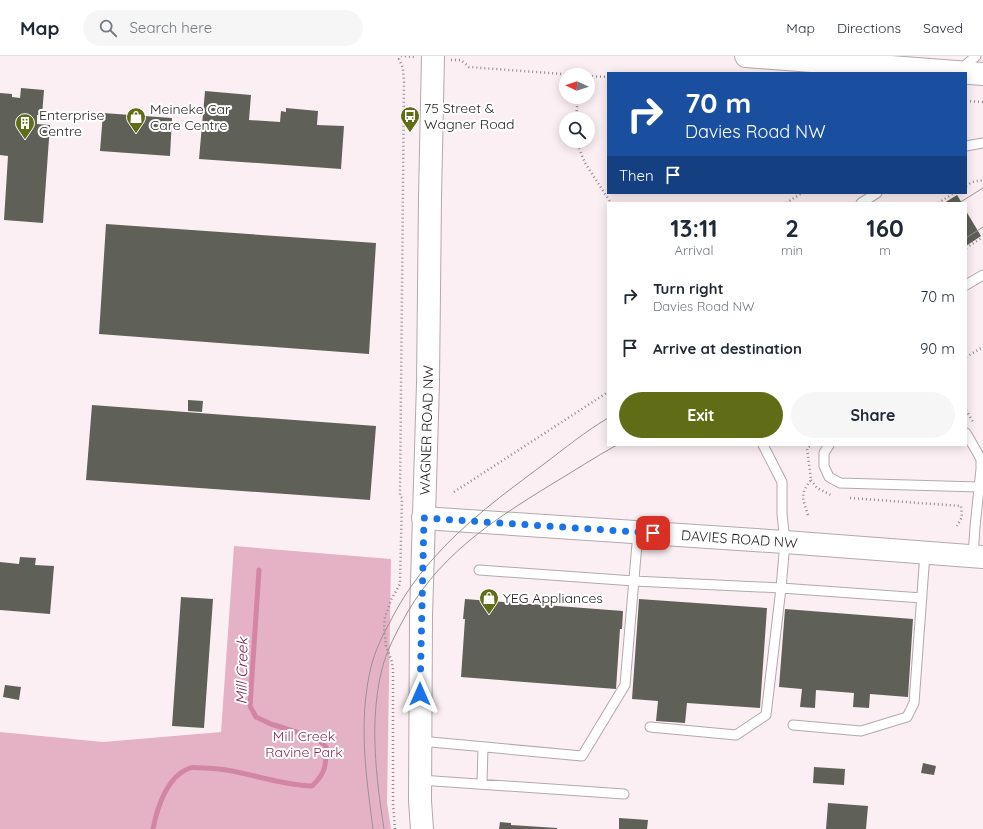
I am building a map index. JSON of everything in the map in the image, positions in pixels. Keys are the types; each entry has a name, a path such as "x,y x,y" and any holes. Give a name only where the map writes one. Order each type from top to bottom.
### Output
{"street":[{"name":"WAGNER ROAD NW","path":"422,829 420,780 421,616 429,331 433,56"},
{"path":"746,56 958,72"},
{"path":"967,73 983,74"},
{"name":"DAVIES ROAD NW","path":"424,518 785,542 978,557"}],"lane":[{"path":"958,72 976,56"},
{"path":"967,146 983,143"},
{"path":"863,202 875,194"},
{"path":"967,284 983,275"},
{"path":"967,434 981,459 978,488 978,557"},
{"path":"650,727 736,735 766,715 785,542 782,514 782,482 764,446"},
{"path":"829,446 824,453 824,466 829,477 840,483 978,488"},
{"path":"420,741 582,756 625,685 638,532"},
{"path":"793,725 861,731 907,717 914,703 925,553"},
{"path":"479,570 634,581 781,588 922,598"},
{"path":"482,784 483,747"},
{"path":"420,780 624,794"}],"path":[{"path":"395,829 393,804 393,670 392,662 386,646 384,628 385,617 391,600 400,584 402,498 400,496 404,82 403,68 399,59 401,56"},
{"path":"461,60 469,67 559,74"},
{"path":"595,76 607,77"},
{"path":"967,101 983,102"},
{"path":"579,148 585,163 610,202"},
{"path":"967,185 972,182 983,180"},
{"path":"788,202 800,194"},
{"path":"940,202 952,194"},
{"path":"967,247 983,237"},
{"path":"967,356 983,347"},
{"path":"454,492 607,393"},
{"path":"807,446 810,480 817,488 836,497"},
{"path":"808,515 802,493 810,480"},
{"path":"844,498 961,506 962,517 956,526"}],"green space":[{"name":"Mill Creek Ravine Park","path":"234,546 391,559 387,803 391,829 0,829 0,732 103,742 221,732"}],"building":[{"name":"Enterprise Centre","path":"21,88 44,90 42,116 37,115 37,124 50,125 43,223 4,220 8,156 0,155 0,93 12,94 12,97 20,98"},
{"path":"205,91 251,95 249,120 280,122 281,111 286,112 286,108 318,111 317,125 344,126 341,169 199,159"},
{"name":"Meineke Car Care Centre","path":"103,113 172,118 170,156 100,151"},
{"path":"957,195 961,202 946,202"},
{"path":"967,213 981,236 967,245"},
{"path":"106,224 376,243 369,354 99,334"},
{"path":"188,400 203,401 202,412 188,411"},
{"path":"92,405 376,426 370,500 86,480"},
{"path":"20,557 36,558 35,565 54,566 50,614 0,610 0,562 19,564"},
{"path":"181,597 213,599 204,728 172,726"},
{"path":"465,599 623,611 622,629 620,629 616,689 461,677"},
{"path":"639,599 767,608 760,708 687,703 685,723 656,721 658,701 632,699"},
{"path":"785,609 913,619 908,697 870,694 869,708 853,707 854,693 816,690 815,708 800,707 802,689 779,687"},
{"path":"5,685 21,687 19,700 3,697"},
{"path":"923,763 936,766 934,775 921,773"},
{"path":"814,767 845,769 844,785 813,783"},
{"path":"828,803 868,806 866,829 826,829"},
{"path":"619,818 648,820 647,829 619,829"},
{"path":"500,822 511,823 511,825 557,829 499,829"}],"waterway":[{"name":"Mill Creek","path":"153,829 160,803 169,785 182,772 190,768 230,771 284,783 312,786 323,773 326,759 326,747 318,739 271,724 256,717 250,706 259,570"}],"tram line":[{"path":"961,202 983,188"},
{"path":"967,237 983,227"},
{"path":"373,829 364,748 367,687 371,667 377,649 399,606 414,582 426,567 444,546 471,521 500,497 592,428 607,419"},
{"path":"384,829 376,769 376,709 382,669 401,624 430,580 447,561 466,544 529,498 615,446"}],"place":[{"name":"75 Street & Wagner Road","path":"410,133"},
{"name":"Meineke Car Care Centre","path":"136,134"},
{"name":"Enterprise Centre","path":"25,140"},
{"name":"YEG Appliances","path":"489,615"}],"route":[{"path":"420,694 424,518 653,533"}]}
